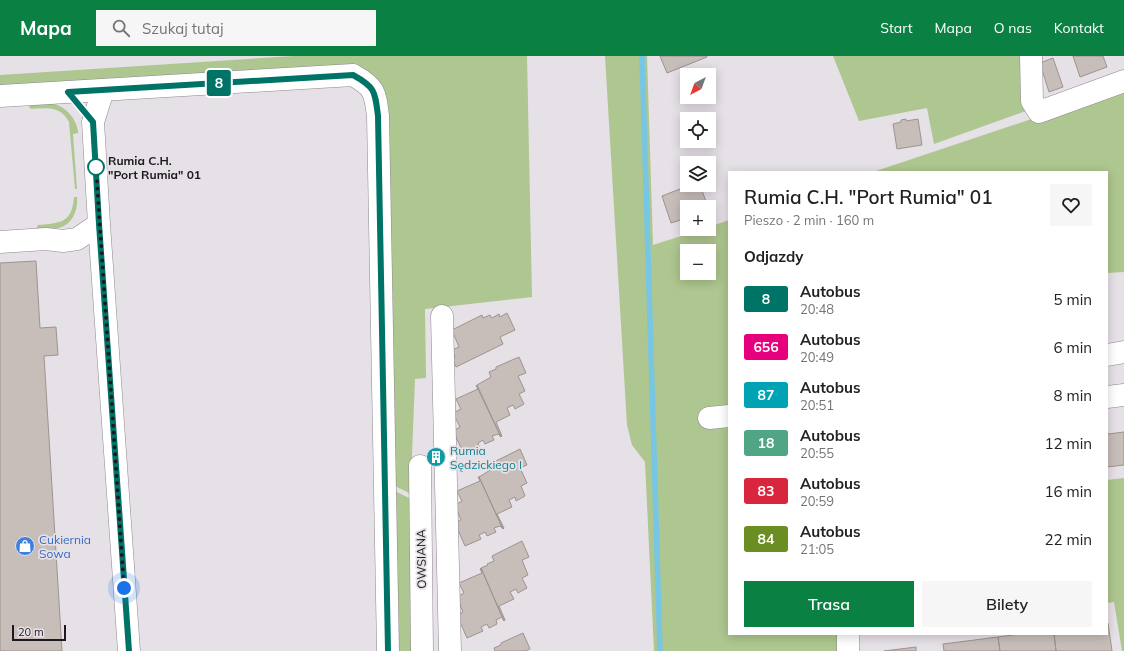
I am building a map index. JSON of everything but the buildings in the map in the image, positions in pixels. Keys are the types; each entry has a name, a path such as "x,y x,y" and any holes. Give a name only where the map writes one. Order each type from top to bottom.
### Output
{"street":[{"path":"1031,56 1032,101 1039,112 1124,81"},
{"path":"0,96 353,75 366,82 372,89 376,98 378,116 388,651"},
{"path":"103,90 93,122 129,651"},
{"path":"68,92 93,122"},
{"path":"0,242 46,239 63,241 77,239 99,224"},
{"path":"442,316 450,651"},
{"path":"1108,355 1124,352"},
{"path":"1108,397 1124,395"},
{"name":"OWSIANA","path":"420,466 422,651"},
{"path":"848,635 848,651"}],"green space":[{"path":"294,56 527,56 532,297 425,309 426,378 415,379 412,455 413,495 393,485 379,83 0,88 0,75"},
{"path":"605,56 647,56 653,245 681,236 716,236 716,225 728,220 728,635 838,635 838,651 654,651 645,462 632,445 627,425"},
{"path":"833,56 1026,56 1026,111 934,144 927,108 859,121"},
{"path":"1124,88 1124,272 1108,273 1108,171 876,171"},
{"path":"50,103 60,106 66,110 74,119 77,126 78,133 73,134 77,189 75,189 69,122 62,113 53,109 31,109 29,107 30,104"},
{"path":"74,197 77,197 77,207 74,216 68,223 59,228 36,229 38,225 59,222 68,217 73,206"},
{"path":"1124,478 1124,651 1122,651 1114,602 1108,603 1108,480"},
{"path":"393,490 413,500 416,651 397,651"}],"waterway":[{"path":"642,56 660,651"}],"bus line":[{"name":"8","path":"129,651 93,122 68,92 353,75 366,82 372,89 376,98 378,116 388,651"}],"place":[{"name":"Rumia C.H. \"Port Rumia\" 01","path":"96,167"},
{"name":"Rumia Sędzickiego I","path":"436,457"},
{"name":"Cukiernia Sowa","path":"25,546"}],"route":[{"path":"96,167 124,588"}]}
